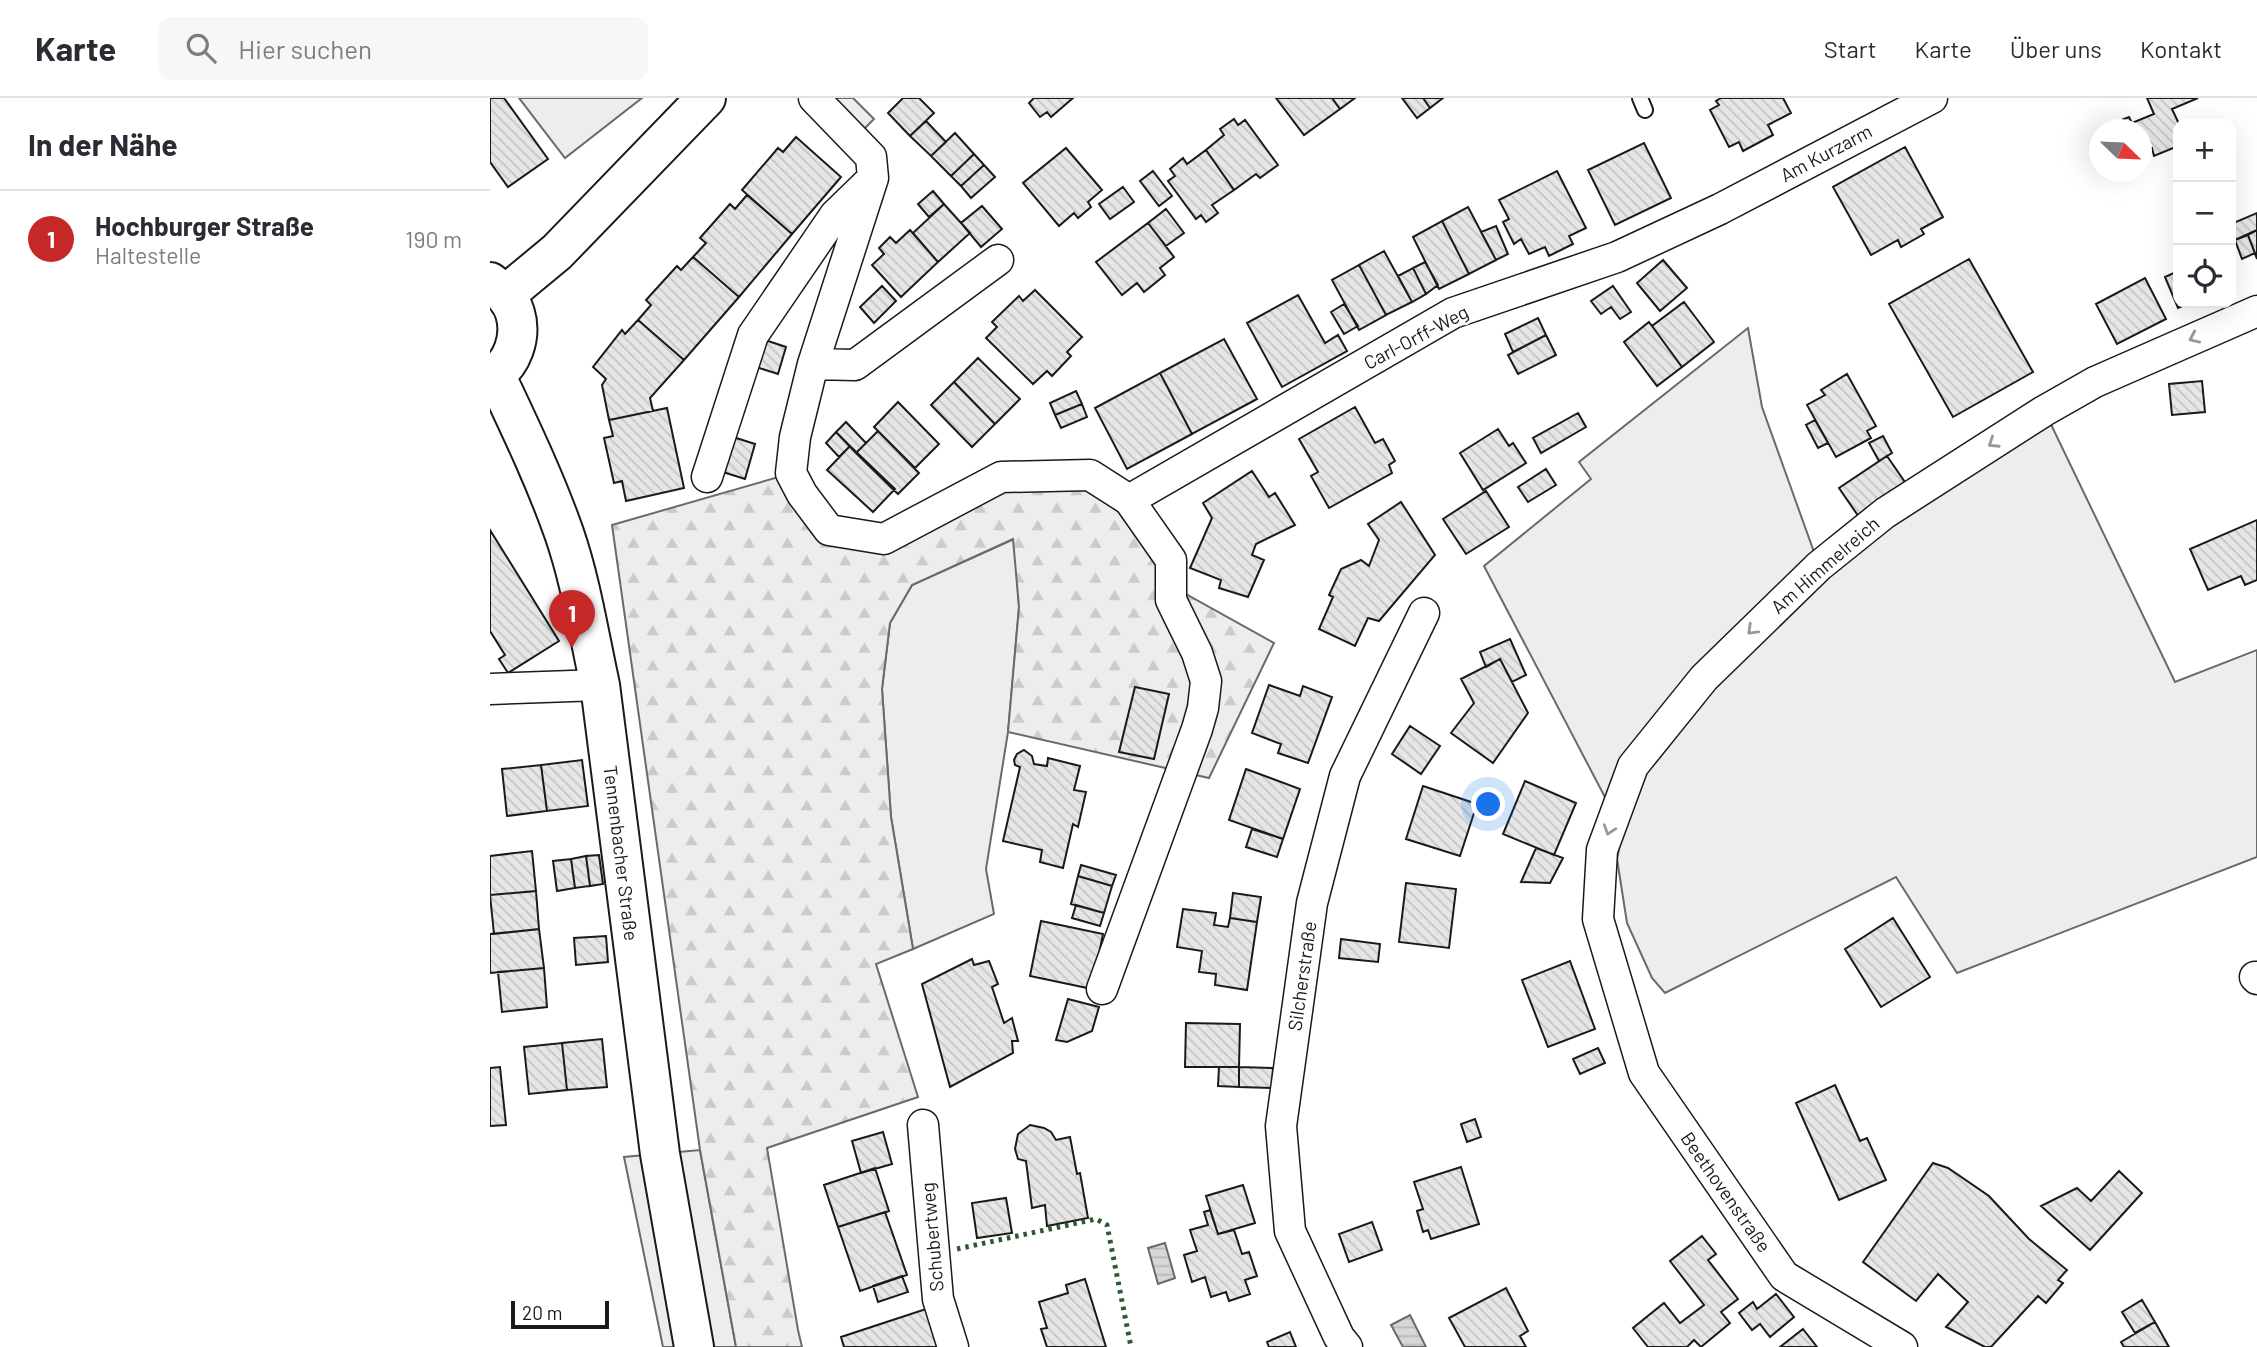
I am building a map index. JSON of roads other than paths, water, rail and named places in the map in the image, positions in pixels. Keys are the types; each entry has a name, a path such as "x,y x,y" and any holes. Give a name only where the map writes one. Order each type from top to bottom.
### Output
{"street":[{"path":"493,376 511,358 518,334 515,312 498,288 557,252 706,98"},
{"path":"814,98 871,157 873,178 813,364 795,437 791,473 802,494 829,530 884,539 1001,477 1090,475 1129,500 1171,559 1171,600 1197,653 1206,681 1203,708 1102,989"},
{"name":"Am Kurzarm","path":"1720,209 1932,98"},
{"path":"707,477 753,335 835,215 873,178"},
{"name":"Carl-Orff-Weg","path":"1129,500 1453,313 1617,257 1720,209"},
{"path":"813,364 855,365 998,260"},
{"name":"Am Himmelreich","path":"1617,982 1598,919 1602,850 1633,766 1704,678 1819,566 1885,513 2044,411 2095,382 2257,311"},
{"name":"Tennenbacher Straße","path":"493,376 544,480 565,535 588,624 600,685 660,1154 694,1347"},
{"name":"Silcherstraße","path":"1347,1347 1339,1337 1290,1231 1281,1126 1312,903 1345,776 1424,613"},
{"path":"490,689 600,685"},
{"name":"Beethovenstraße","path":"1617,982 1644,1073 1784,1276 1902,1347"},
{"name":"Schubertweg","path":"923,1125 938,1299 954,1347"}],"place":[{"name":"Hochburger Straße","path":"572,648"}]}
